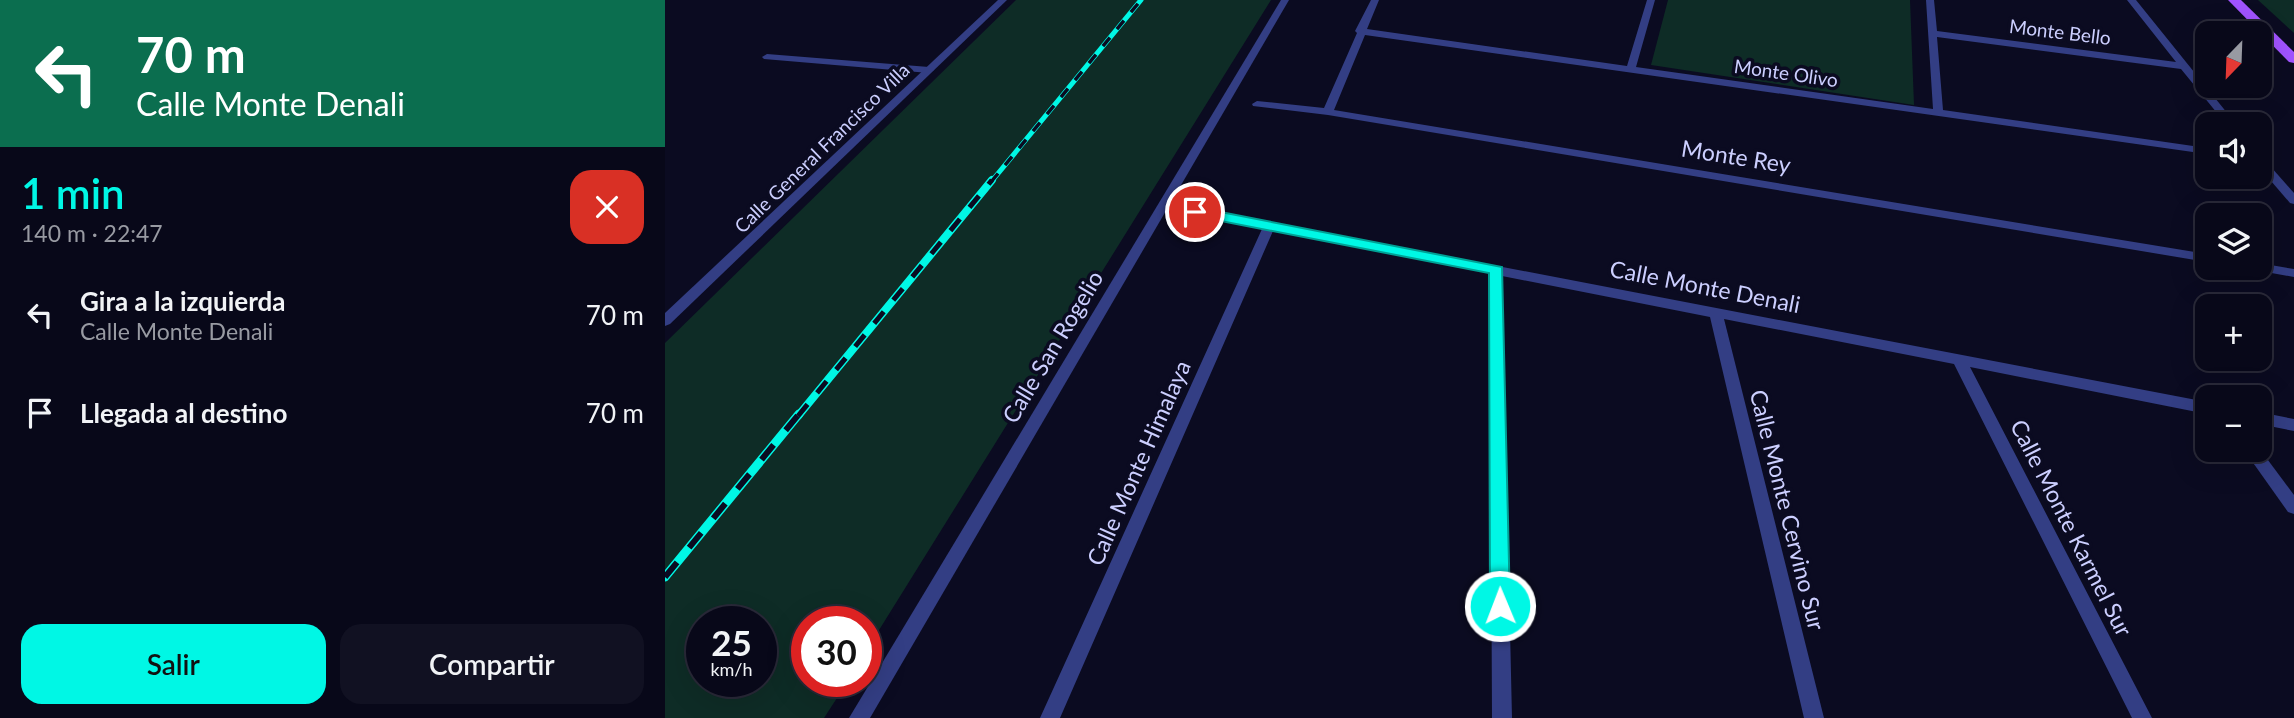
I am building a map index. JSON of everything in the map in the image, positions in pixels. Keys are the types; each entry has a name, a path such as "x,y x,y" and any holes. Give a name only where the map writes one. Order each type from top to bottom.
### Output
{"main road":[{"path":"2234,0 2294,59"}],"street":[{"name":"Calle General Francisco Villa","path":"665,321 1003,0"},
{"name":"Calle San Rogelio","path":"859,718 1285,0"},
{"path":"1328,112 1375,0"},
{"path":"1631,68 1651,0"},
{"path":"1930,0 1938,112"},
{"path":"2131,0 2221,112"},
{"name":"Monte Olivo","path":"1360,31 2195,149"},
{"name":"Monte Bello","path":"1931,33 2185,66"},
{"path":"767,57 929,70"},
{"name":"Monte Rey","path":"1257,104 1328,112 2195,256"},
{"path":"2272,175 2294,200"},
{"name":"Calle Monte Denali","path":"1195,212 2195,406"},
{"name":"Calle Monte Himalaya","path":"1050,718 1269,226"},
{"path":"2272,269 2294,273"},
{"path":"1496,270 1502,718"},
{"name":"Calle Monte Cervino Sur","path":"1716,313 1814,718"},
{"name":"Calle Monte Karmel Sur","path":"1959,360 2142,718"},
{"path":"2272,421 2294,425"},
{"path":"2261,462 2294,507"}],"green space":[{"path":"1016,0 1271,0 882,625 882,606 791,606 791,697 838,697 824,718 665,718 665,343"},
{"path":"1668,0 1910,0 1914,105 1651,65"},
{"path":"2258,0 2294,0 2294,33"}],"railway":[{"path":"991,182 1141,0"},
{"path":"798,416 992,180"},
{"path":"665,577 799,414"}],"route":[{"path":"1195,212 1496,270 1500,606"}]}
